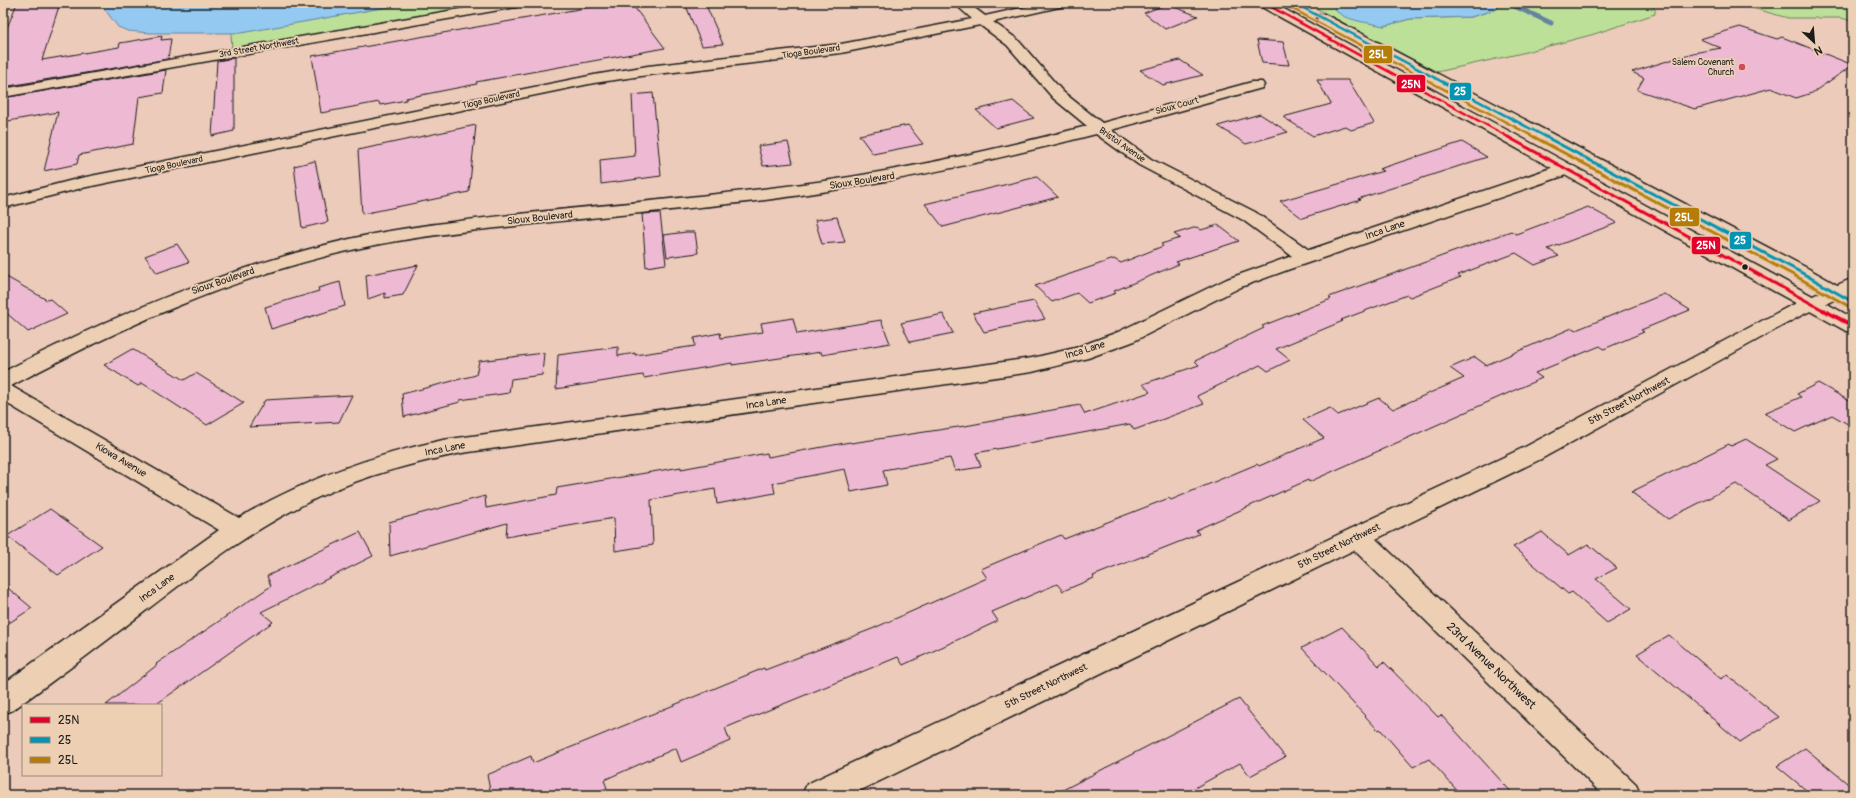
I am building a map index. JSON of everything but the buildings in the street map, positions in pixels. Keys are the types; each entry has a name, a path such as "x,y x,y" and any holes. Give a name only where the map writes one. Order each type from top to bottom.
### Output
{"street":[{"name":"3rd Street Northwest","path":"3,93 516,3"},
{"name":"Bristol Avenue","path":"960,3 1012,42 1058,95 1097,128 1144,162 1248,216 1306,256"},
{"name":"Tioga Boulevard","path":"3,203 81,184 594,79 643,70 830,50 983,20 1060,3"},
{"path":"1264,3 1853,326"},
{"path":"1294,3 1802,273 1853,302"},
{"name":"Sioux Court","path":"1097,128 1257,85"},
{"name":"Sioux Boulevard","path":"3,381 112,325 167,301 260,269 355,244 404,234 463,226 791,191 900,175 980,158 1097,128"},
{"name":"Inca Lane","path":"3,701 199,557 239,530 312,490 359,471 403,457 444,448 996,371 1032,365 1081,353 1125,337 1234,284 1306,256 1566,168"},
{"name":"5th Street Northwest","path":"818,795 1533,453 1795,311 1813,304 1853,284"},
{"name":"Kiowa Avenue","path":"3,391 239,530"},
{"name":"23rd Avenue Northwest","path":"1357,537 1626,795"}],"green space":[{"path":"410,3 497,3 232,49 231,34"},
{"path":"1306,3 1333,3 1384,26 1410,19 1471,17 1497,9 1498,3 1651,3 1655,10 1655,14 1591,35 1518,54 1437,72"},
{"path":"1734,3 1853,3 1853,22 1842,18 1788,18"}],"water":[{"path":"100,3 410,3 241,33 150,33 128,31 118,27"},
{"path":"1333,3 1498,3 1497,9 1471,17 1410,19 1384,26 1345,17 1337,12"}],"waterway":[{"path":"1508,3 1551,23"}],"transit line":[{"name":"25N","path":"1264,3 1853,326"},
{"name":"25","path":"1294,3 1802,273 1853,302"},
{"name":"25L","path":"1291,8 1799,278 1850,307"}],"place":[{"name":"Salem Covenant Church","path":"1742,67"}]}
